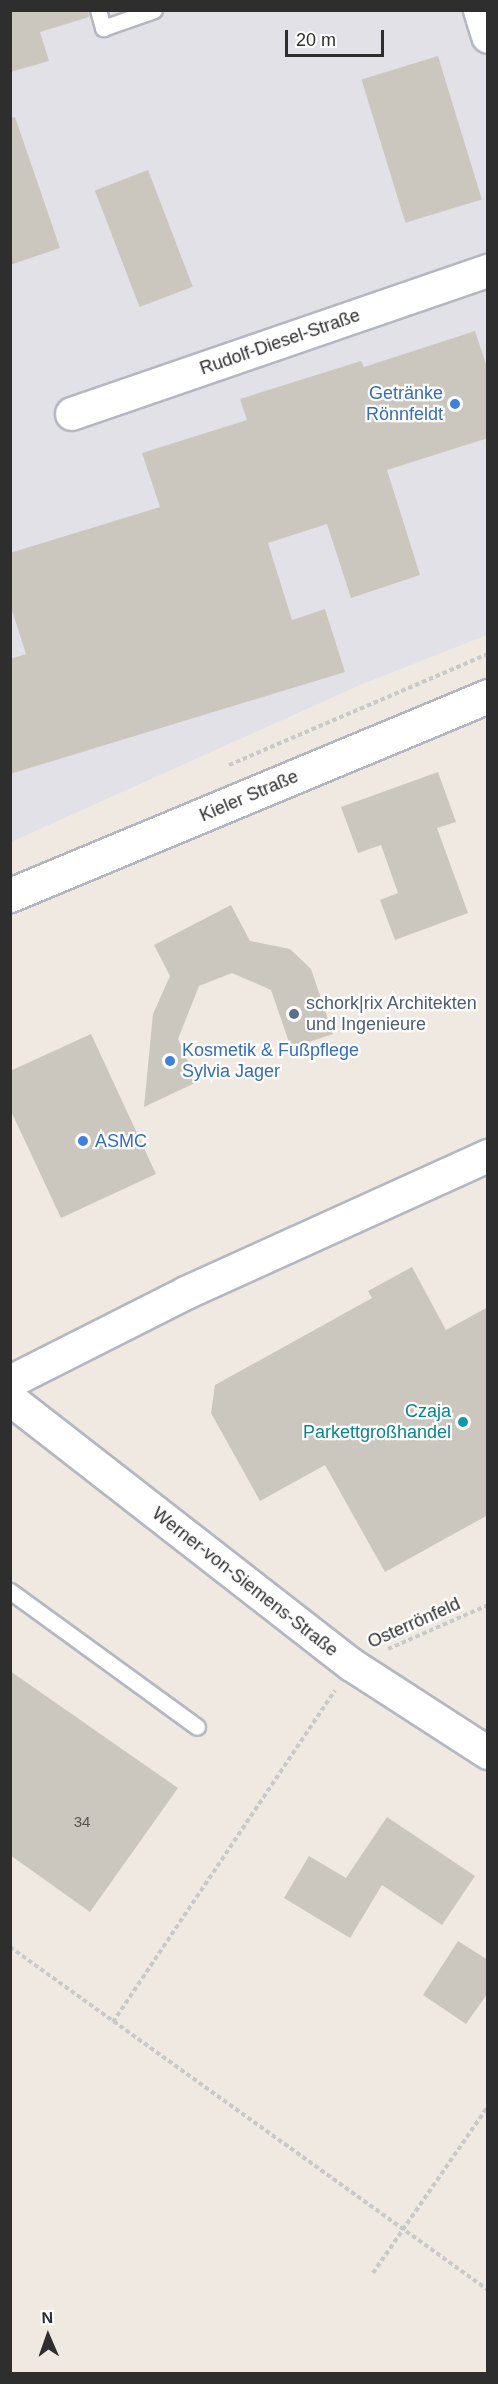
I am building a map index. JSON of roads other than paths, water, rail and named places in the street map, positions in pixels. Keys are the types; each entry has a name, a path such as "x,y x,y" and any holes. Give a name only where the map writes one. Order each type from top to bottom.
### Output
{"street":[{"path":"480,10 488,37"},
{"name":"Rudolf-Diesel-Straße","path":"72,414 488,271"},
{"name":"Kieler Straße","path":"10,895 488,696"},
{"path":"10,1382 186,1293 488,1156"},
{"name":"Werner-von-Siemens-Straße","path":"10,1399 352,1665 488,1753"}],"lane":[{"path":"98,10 103,28 154,10"},
{"path":"10,1592 197,1727"}],"place":[{"name":"Getränke Rönnfeldt","path":"455,404"},
{"name":"schork|rix Architekten und Ingenieure","path":"294,1014"},
{"name":"Kosmetik & Fußpflege Sylvia Jager","path":"170,1061"},
{"name":"ASMC","path":"83,1141"},
{"name":"Czaja Parkettgroßhandel","path":"463,1422"}]}
